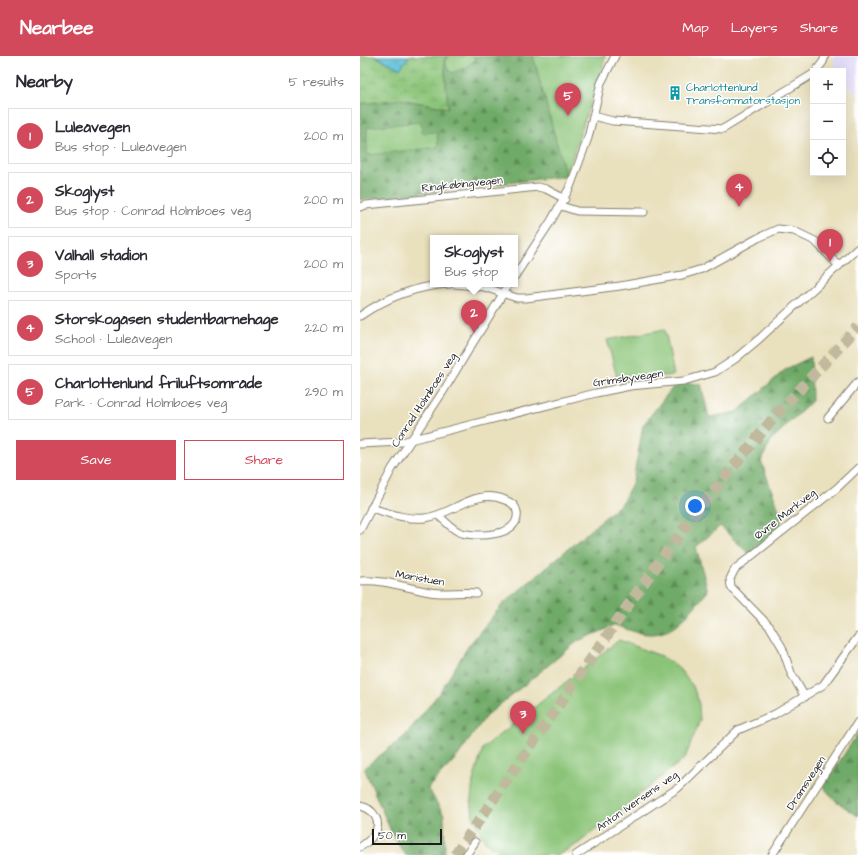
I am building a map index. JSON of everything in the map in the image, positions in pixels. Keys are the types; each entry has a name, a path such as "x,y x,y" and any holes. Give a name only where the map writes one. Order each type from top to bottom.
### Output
{"street":[{"path":"518,271 563,202 581,162 601,84 615,56"},
{"path":"818,68 825,56"},
{"path":"593,116 613,121 724,129 810,76"},
{"name":"Ringkøbingvegen","path":"360,207 374,204 538,187 546,189 563,202"},
{"path":"563,202 583,211 644,212"},
{"path":"484,287 517,298 526,298 584,292 676,276 702,269 758,238 778,229 794,232 815,241 838,266"},
{"name":"Grimsbyvegen","path":"360,444 393,443 413,439 596,393 630,386 684,382 715,372 735,359 759,339 858,248"},
{"path":"360,316 379,304 406,291 430,286"},
{"name":"Conrad Holmboes veg","path":"360,530 392,469 413,439 508,287"},
{"path":"828,418 858,382"},
{"name":"Øvre Markveg","path":"805,697 791,673 774,634 762,617 734,591 730,585 730,579 735,569 837,488 858,468"},
{"path":"371,508 410,518 424,518 438,515 474,499 486,496 508,501 517,512 515,521 504,531 478,537 459,532 451,528 438,515"},
{"name":"Maristuen","path":"360,581 376,581 441,594 466,592 476,593"},
{"name":"Anton Iversens veg","path":"576,855 678,788 738,730 764,719 805,697 830,678 858,637"},
{"name":"Dramsvegen","path":"772,855 858,722"},
{"path":"360,806 369,809 374,814 377,822 377,829 370,839 360,847"},
{"path":"466,855 475,842"}],"shaded area":[{"path":"834,56 858,56 858,95 846,83 846,68 834,68"}],"green space":[{"path":"360,56 375,56 400,68 409,56 446,56 444,61 448,108 401,99 360,104"},
{"path":"446,56 533,56 566,176 360,200 360,104 401,99 448,108 444,61"},
{"path":"448,56 475,56 475,60 468,66 452,73 446,65"},
{"path":"533,56 606,56 566,176"},
{"path":"421,122 422,133 437,132 438,147 367,155 367,127"},
{"path":"665,329 674,375 618,381 607,340"},
{"path":"811,357 812,401 772,439 761,461 780,513 782,529 752,557 720,526 696,547 708,591 679,623 670,629 659,633 647,634 616,625 578,641 486,716 457,757 428,788 444,815 445,855 405,855 393,836 364,768 405,736 440,692 469,645 502,605 622,503 633,481 643,425 677,382 701,384 709,417 711,417 737,412 786,369"},
{"path":"619,640 661,656 676,665 693,686 699,704 700,720 685,758 579,843 558,855 507,855 489,845 482,837 473,817 471,799 473,781 483,748"},
{"path":"858,733 858,816 837,802 823,787"}],"water":[{"path":"375,56 409,56 400,69"}],"tunnel":[{"path":"455,855 638,591 696,512 776,415 858,327"}],"place":[{"name":"Charlottenlund Transformatorstasjon","path":"675,93"},
{"name":"Charlottenlund friluftsområde","path":"568,116"},
{"name":"Storskogåsen studentbarnehage","path":"739,207"},
{"name":"Luleåvegen","path":"830,262"},
{"name":"Skoglyst","path":"474,333"},
{"name":"Valhall stadion","path":"523,734"}]}
